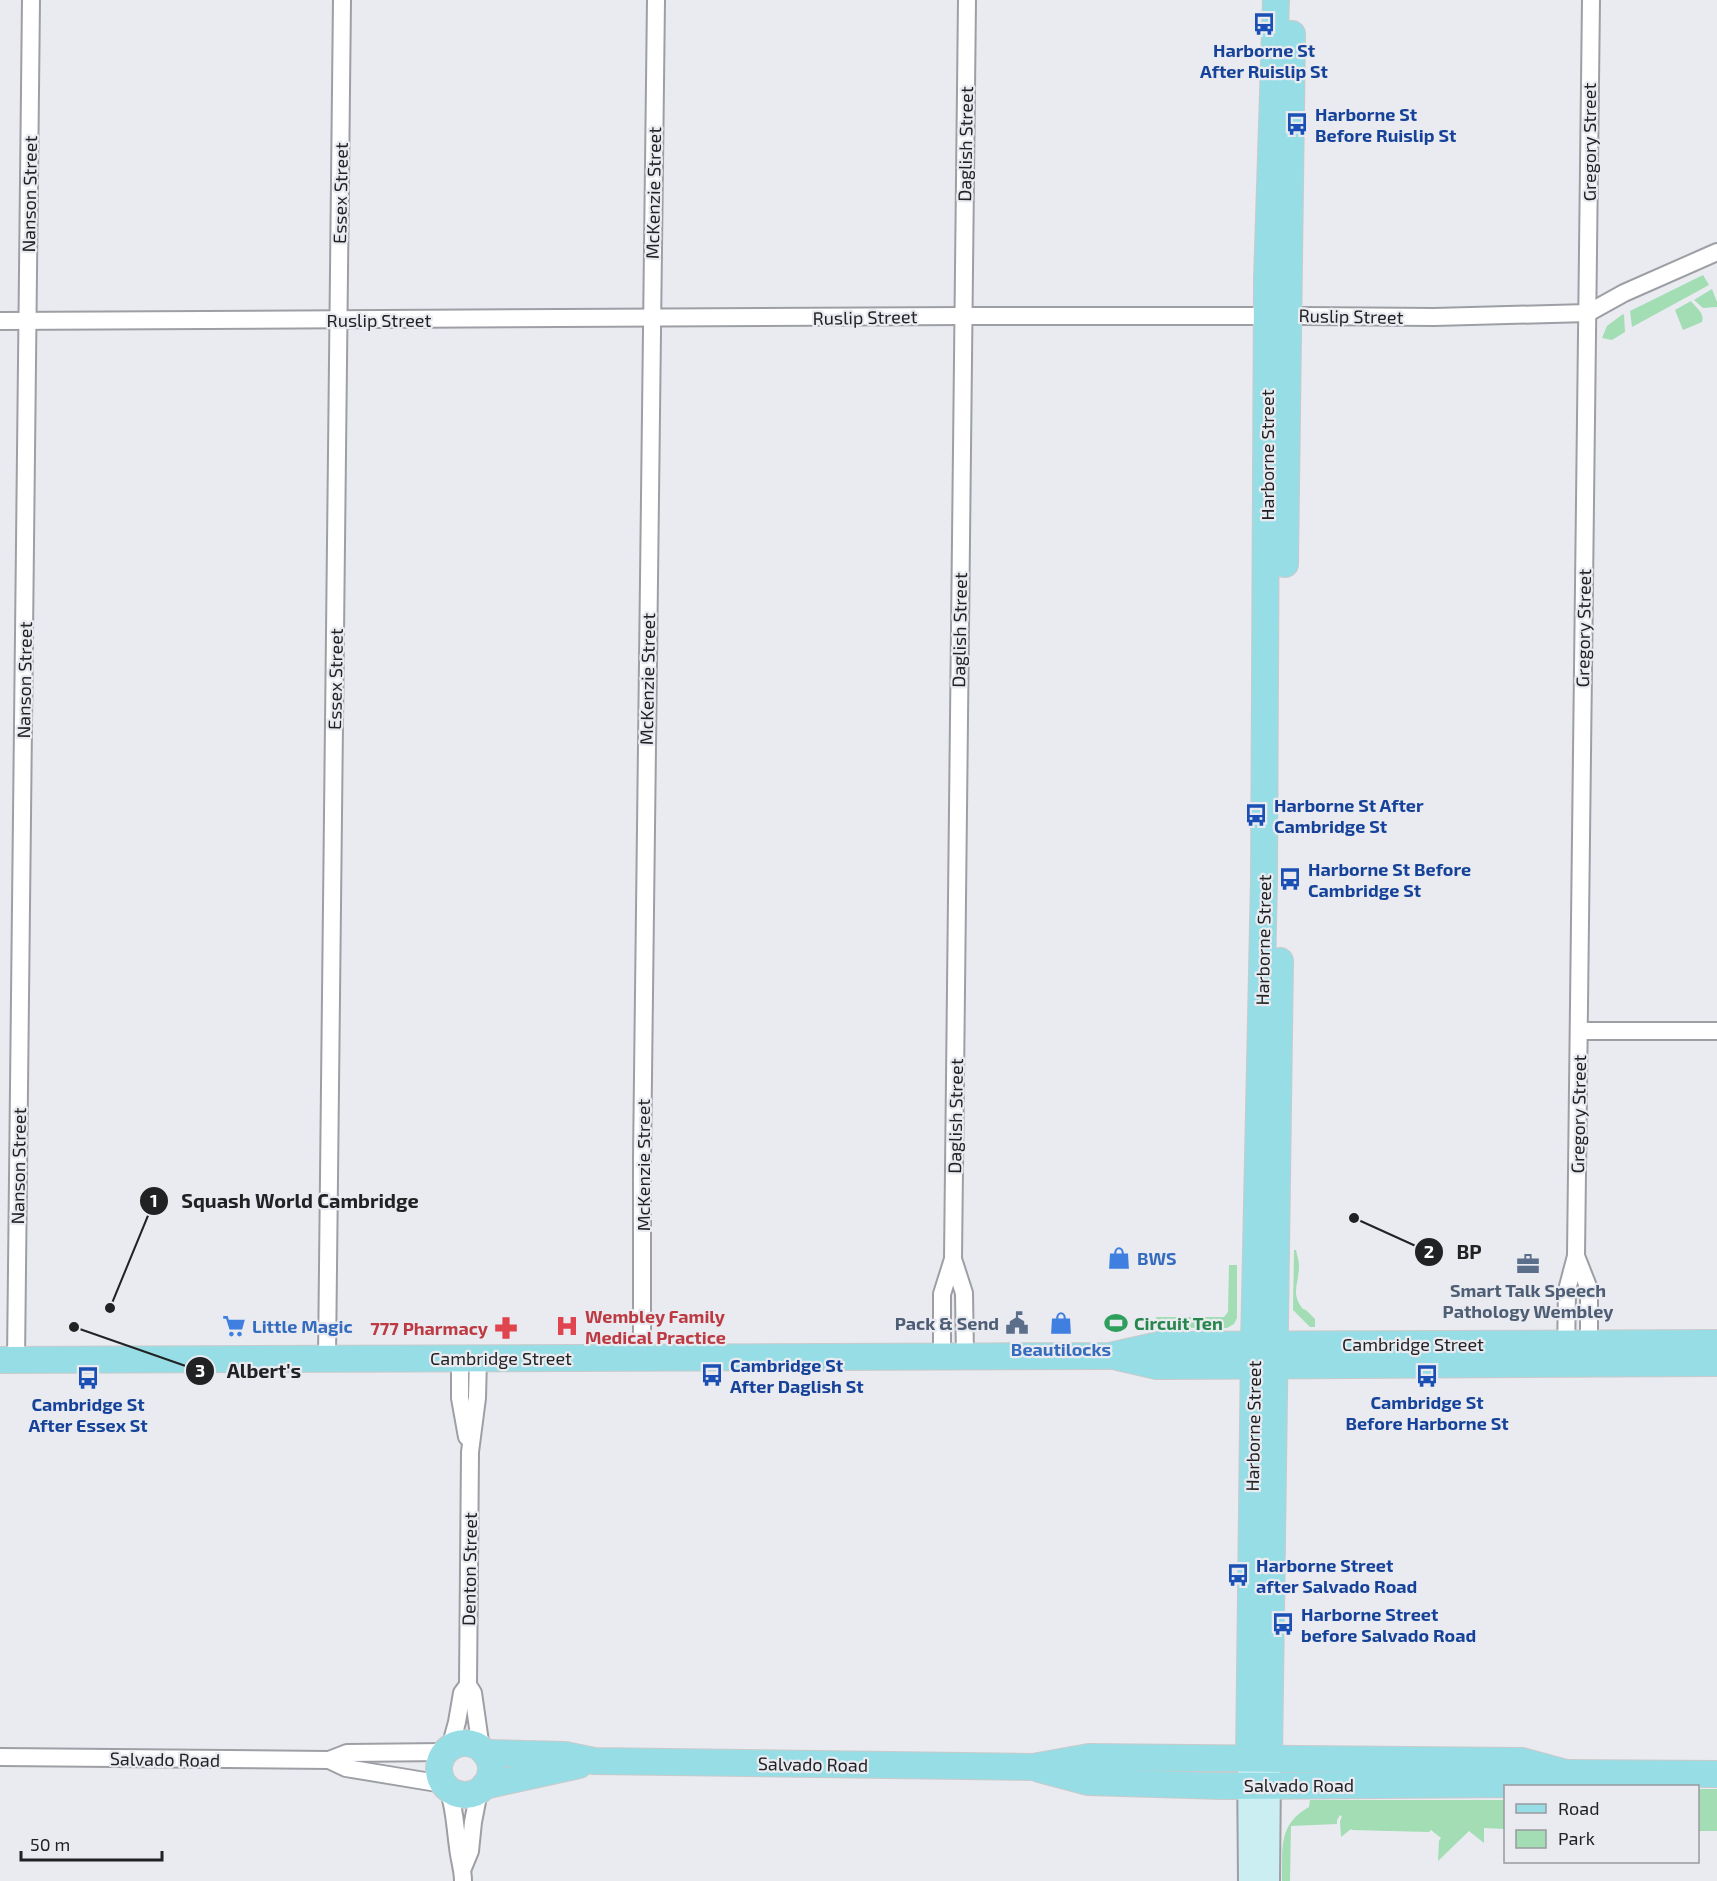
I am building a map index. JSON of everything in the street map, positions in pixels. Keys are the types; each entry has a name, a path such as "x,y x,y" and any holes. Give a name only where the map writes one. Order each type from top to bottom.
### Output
{"main road":[{"name":"Harborne Street","path":"1259,1758 1277,316 1275,0"},
{"name":"Harborne Street","path":"1277,316 1293,0"},
{"name":"Cambridge Street","path":"1578,1354 1717,1343"},
{"name":"Cambridge Street","path":"8,1360 1110,1356 1157,1366 1264,1355 1578,1354 1717,1364"},
{"path":"462,1743 483,1751 490,1776 481,1788 466,1795 454,1792 446,1786 440,1777 439,1764 448,1750 462,1743"},
{"name":"Salvado Road","path":"483,1751 565,1755 594,1761 1033,1767 1089,1757 1522,1761 1566,1773"},
{"name":"Salvado Road","path":"481,1788 594,1761"},
{"name":"Salvado Road","path":"1033,1767 1088,1782 1259,1785 1521,1784 1566,1773 1717,1774"}],"street":[{"name":"Nanson Street","path":"8,1360 32,0"},
{"name":"Essex Street","path":"327,1358 342,0"},
{"name":"McKenzie Street","path":"642,1358 642,1159 656,0"},
{"name":"Daglish Street","path":"953,1356 942,1294 953,1259 967,0"},
{"name":"Gregory Street","path":"1578,1354 1567,1290 1576,1256 1594,2"},
{"name":"Ruslip Street","path":"0,321 964,316 1434,317 1588,313 1624,293 1717,252"},
{"path":"1579,1031 1717,1031"},
{"name":"Daglish Street","path":"953,1259 964,1293 953,1356"},
{"name":"Denton Street","path":"469,1358 477,1398 470,1452 468,1685 473,1693 483,1751"},
{"name":"Denton Street","path":"448,1750 457,1722 462,1693 468,1685"},
{"name":"Salvado Road","path":"0,1757 329,1760 347,1753 448,1750"},
{"name":"Harborne Street","path":"1250,1881 1259,1785 1259,1758"},
{"name":"Salvado Road","path":"329,1760 346,1768 446,1786"},
{"name":"Harborne Street","path":"1259,1785 1268,1881"},
{"path":"446,1786 454,1805 458,1851 463,1875"},
{"path":"463,1875 470,1851 472,1822 481,1788"}],"green space":[{"path":"1703,275 1709,285 1632,327 1630,311"},
{"path":"1712,289 1717,307 1703,308 1694,300"},
{"path":"1691,301 1703,319 1702,322 1683,330 1675,310"},
{"path":"1623,314 1625,332 1612,340 1602,338 1607,326"},
{"path":"1294,1250 1296,1250 1299,1264 1297,1298 1303,1309 1315,1319 1315,1327 1310,1327 1293,1310"},
{"path":"1229,1265 1237,1265 1237,1318 1234,1324 1227,1328 1156,1328 1156,1317 1224,1317 1228,1312"},
{"path":"1699,1789 1717,1789 1717,1831 1699,1831"},
{"path":"1310,1800 1504,1800 1504,1829 1484,1828 1484,1843 1469,1831 1438,1861 1441,1838 1431,1830 1429,1832 1351,1829 1341,1837 1342,1817 1340,1815 1337,1824 1291,1826 1290,1881 1282,1881 1283,1848 1287,1830 1291,1822 1309,1807"}],"place":[{"name":"Harborne St After Ruislip St","path":"1264,24"},
{"name":"Harborne St Before Ruislip St","path":"1297,124"},
{"name":"Harborne St After Cambridge St","path":"1256,815"},
{"name":"Harborne St Before Cambridge St","path":"1290,879"},
{"name":"BP","path":"1354,1218"},
{"name":"BWS","path":"1119,1258"},
{"name":"Smart Talk Speech Pathology Wembley","path":"1528,1264"},
{"name":"Squash World Cambridge","path":"110,1308"},
{"name":"Pack & Send","path":"1017,1323"},
{"name":"Beautilocks","path":"1061,1323"},
{"name":"Circuit Ten","path":"1116,1323"},
{"name":"Little Magic","path":"234,1326"},
{"name":"Wembley Family Medical Practice","path":"567,1326"},
{"name":"Albert's","path":"74,1327"},
{"name":"777 Pharmacy","path":"506,1328"},
{"name":"Cambridge St After Daglish St","path":"712,1375"},
{"name":"Cambridge St Before Harborne St","path":"1427,1376"},
{"name":"Cambridge St After Essex St","path":"88,1378"},
{"name":"Harborne Street after Salvado Road","path":"1238,1575"},
{"name":"Harborne Street before Salvado Road","path":"1283,1624"}]}
